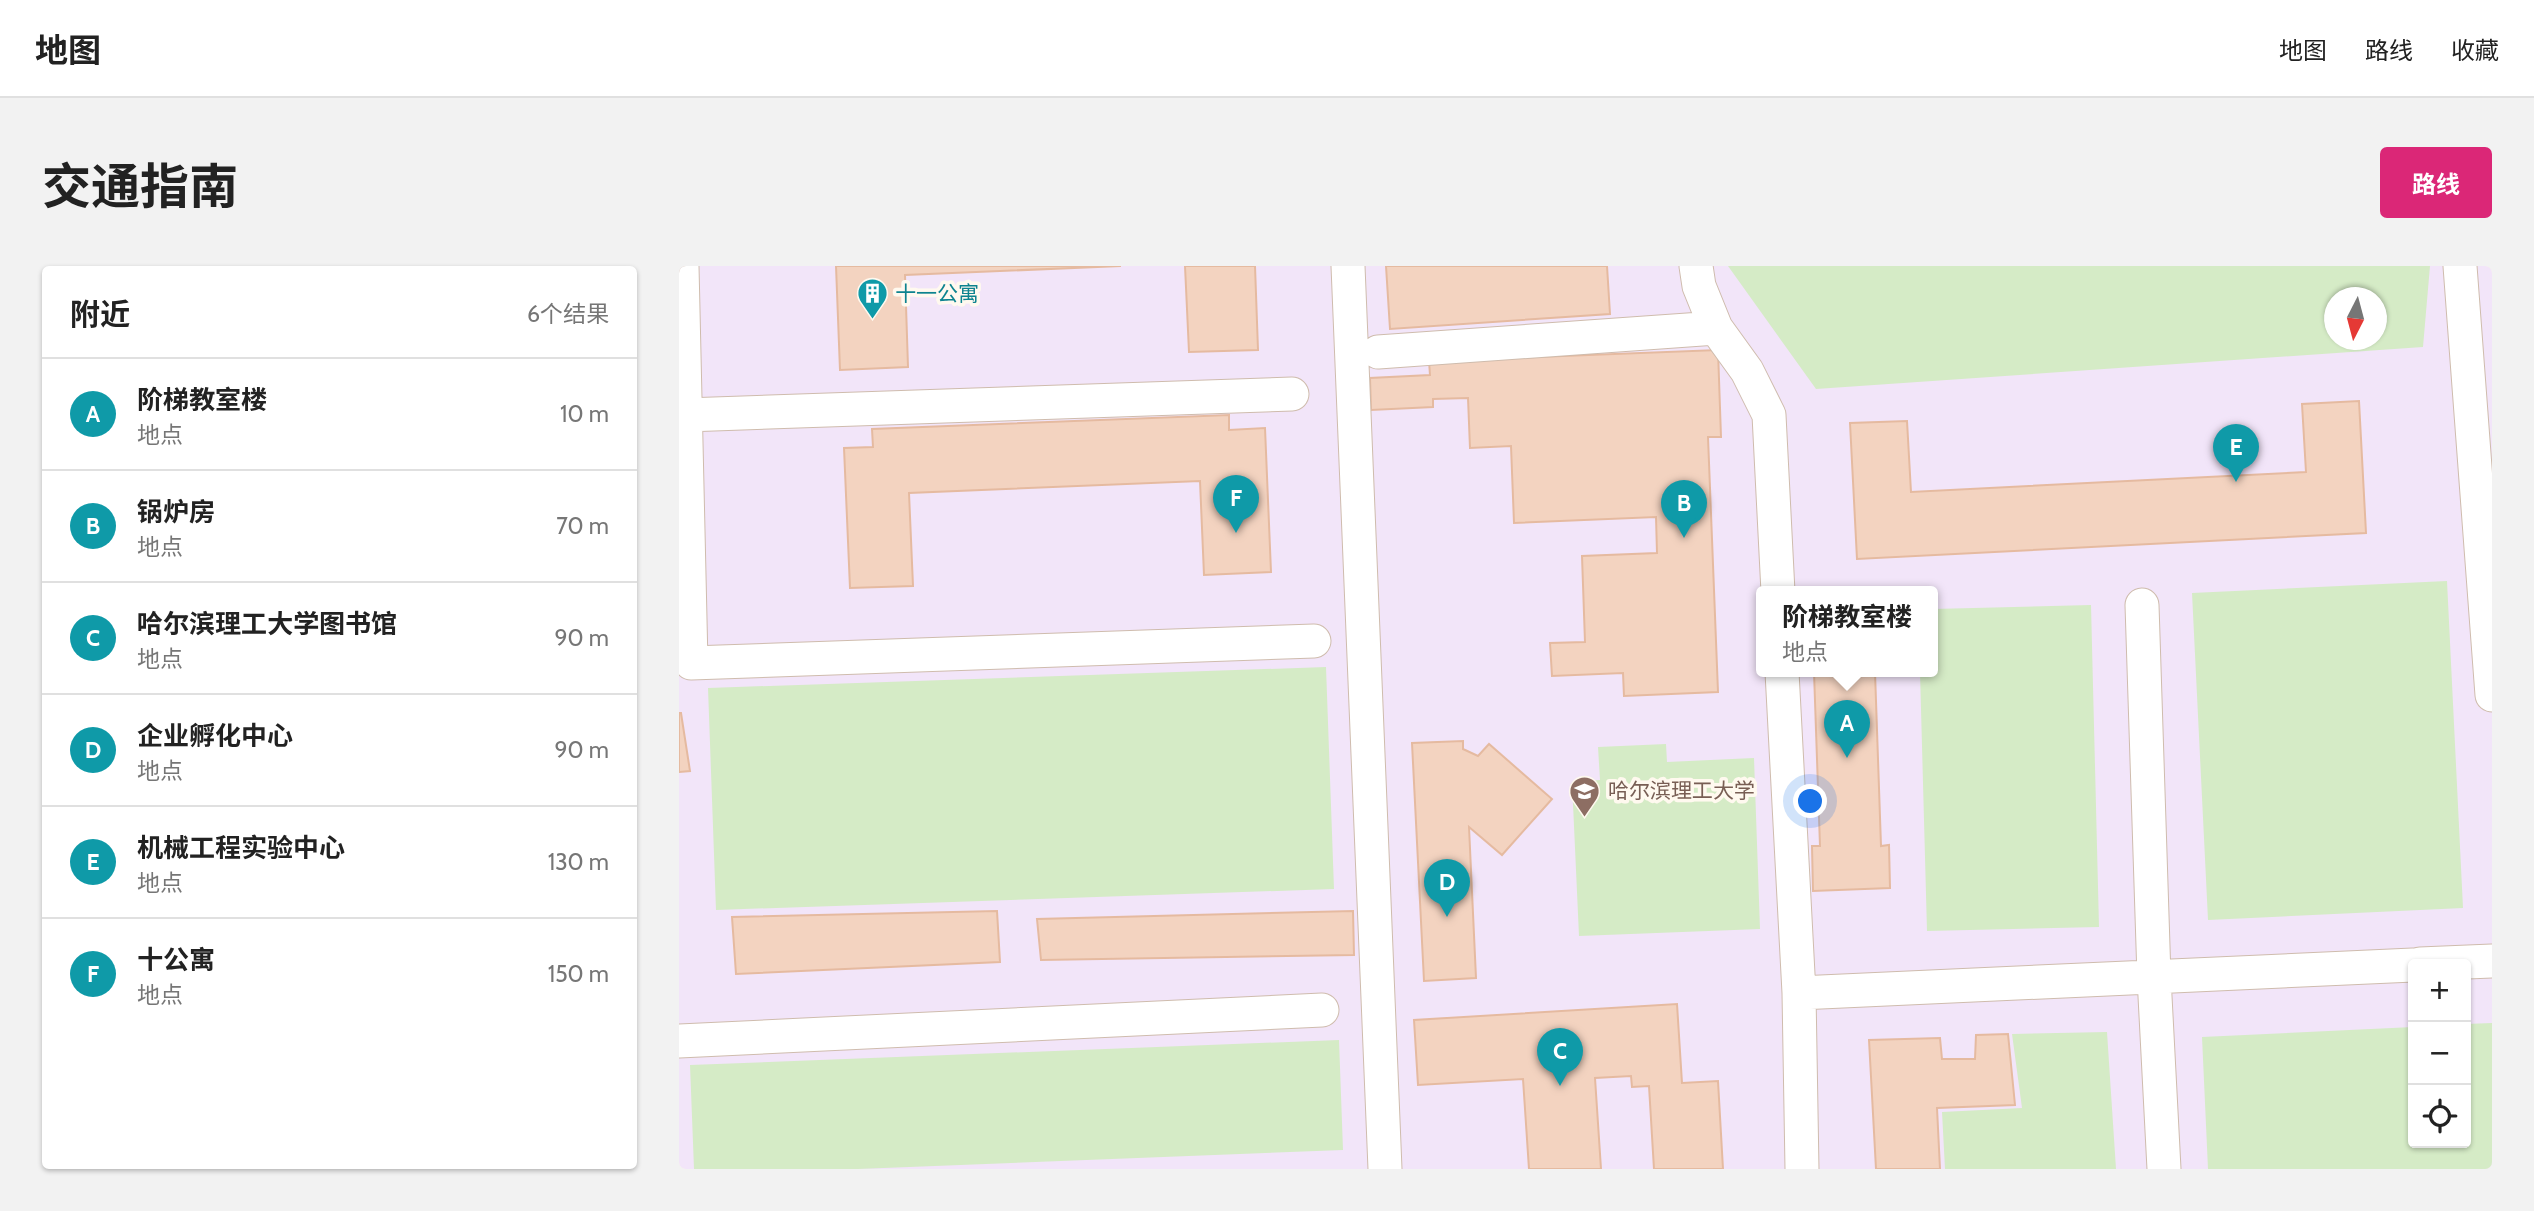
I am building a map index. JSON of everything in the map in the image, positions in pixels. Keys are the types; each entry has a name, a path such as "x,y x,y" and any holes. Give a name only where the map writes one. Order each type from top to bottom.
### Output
{"street":[{"path":"682,266 685,663 1314,641"},
{"path":"1348,266 1385,1169"},
{"path":"1696,266 1699,286 1716,328 1747,371 1769,415 1778,586"},
{"path":"2460,266 2492,695"},
{"path":"1378,352 1716,328"},
{"path":"685,415 1292,394"},
{"path":"2142,605 2154,976 2164,1169"},
{"path":"1782,677 1799,993 1802,1169"},
{"path":"2471,962 2492,961"},
{"path":"1799,993 2408,965"},
{"path":"679,1041 1322,1010"}],"shaded area":[{"name":"哈尔滨理工大学","path":"679,266 2492,266 2492,1169 679,1169"}],"green space":[{"path":"1728,266 2430,266 2423,347 2387,349 2387,287 2324,287 2324,350 2380,350 1816,389"},
{"path":"2447,581 2463,908 2208,920 2192,593"},
{"path":"2091,605 2099,927 1927,931 1920,677 1938,677 1938,609"},
{"path":"1326,667 1334,889 716,910 708,688"},
{"path":"1666,744 1667,762 1754,758 1760,929 1579,936 1572,782 1600,780 1598,747"},
{"path":"2492,1023 2492,1169 2208,1169 2202,1037 2408,1027 2408,1148 2471,1148 2471,1024"},
{"path":"2107,1032 2116,1169 1945,1169 1942,1112 2022,1108 2012,1034"},
{"path":"1339,1040 1343,1150 858,1169 694,1169 690,1065"}],"building":[{"name":"十一公寓","path":"836,266 1121,266 905,275 908,367 840,370"},
{"path":"1185,266 1255,266 1258,350 1189,352"},
{"path":"1386,266 1607,266 1610,314 1390,329"},
{"path":"1718,350 1721,437 1708,437 1718,692 1624,696 1623,673 1552,676 1550,643 1585,642 1582,556 1657,553 1656,517 1514,523 1511,446 1470,448 1468,398 1433,399 1433,407 1371,410 1370,378 1430,375 1429,361"},
{"path":"2359,401 2366,533 1857,559 1850,423 1907,421 1911,492 2306,472 2302,404"},
{"path":"1229,415 1229,430 1265,428 1271,572 1204,575 1200,481 909,493 913,586 850,588 844,448 873,447 872,429"},
{"path":"1814,677 1875,677 1881,846 1889,845 1890,888 1813,891 1812,846 1820,846"},
{"path":"681,713 690,771 679,772"},
{"path":"1463,741 1463,749 1478,756 1489,744 1552,799 1502,855 1469,827 1476,978 1424,981 1412,743"},
{"path":"997,911 1000,962 736,974 732,917"},
{"path":"1353,911 1354,955 1041,960 1037,919"},
{"path":"1677,1004 1682,1083 1718,1081 1723,1169 1654,1169 1649,1086 1632,1087 1631,1076 1595,1078 1601,1169 1529,1169 1523,1079 1418,1085 1414,1020"},
{"path":"2008,1034 2015,1105 1937,1108 1940,1169 1876,1169 1869,1040 1940,1038 1942,1059 1975,1059 1976,1035"}],"place":[{"name":"十一公寓","path":"872,321"},
{"name":"机械工程实验中心","path":"2236,482"},
{"name":"十公寓","path":"1236,533"},
{"name":"锅炉房","path":"1684,538"},
{"name":"阶梯教室楼","path":"1847,758"},
{"name":"哈尔滨理工大学","path":"1585,818"},
{"name":"企业孵化中心","path":"1447,917"},
{"name":"哈尔滨理工大学图书馆","path":"1560,1086"}]}
